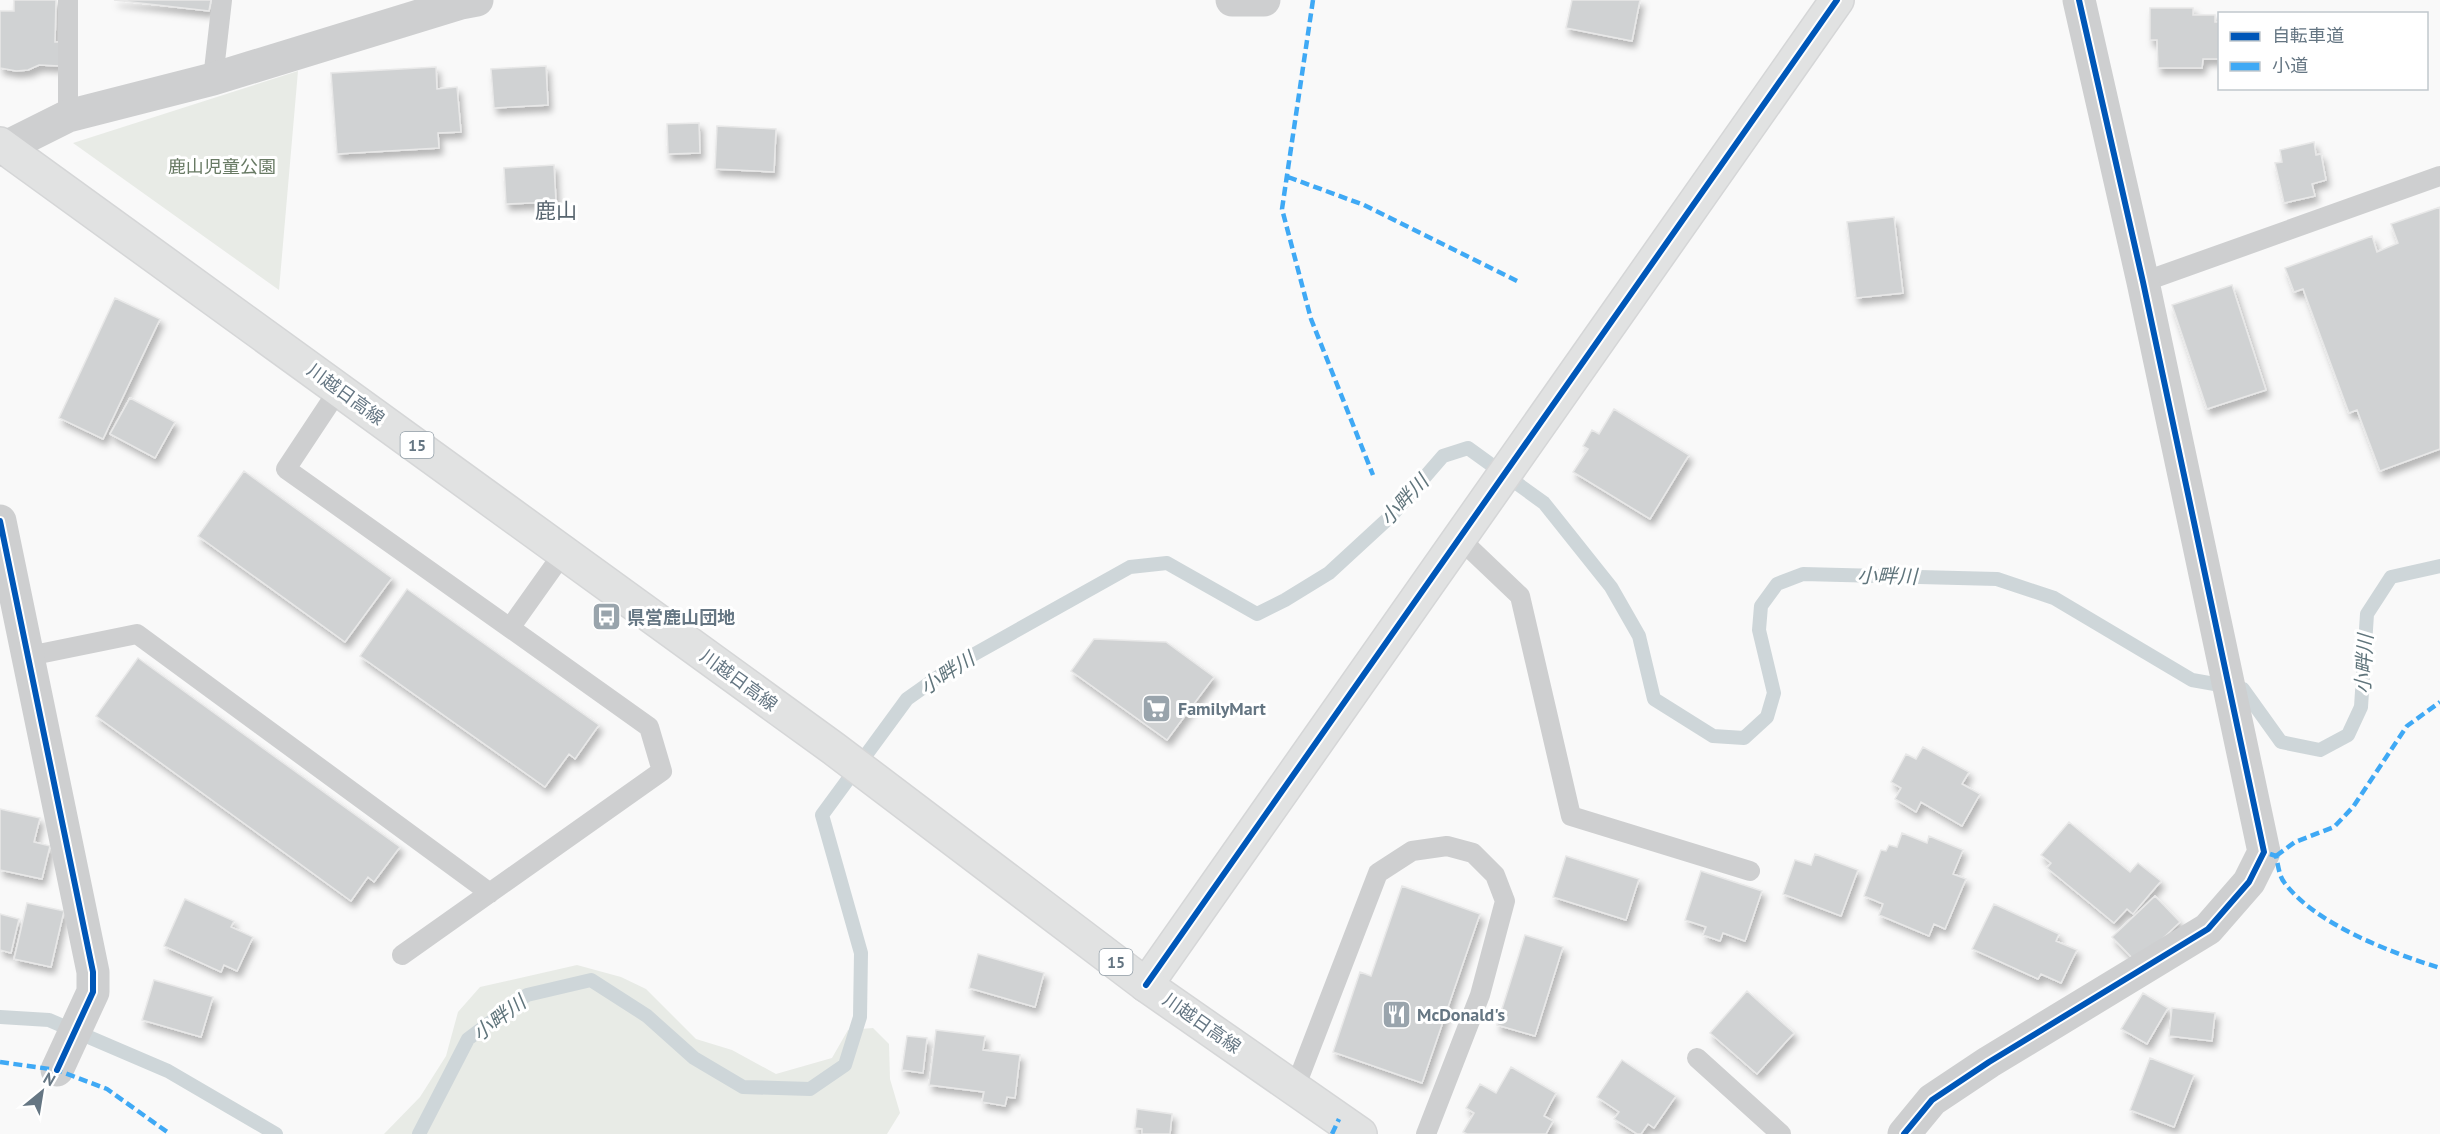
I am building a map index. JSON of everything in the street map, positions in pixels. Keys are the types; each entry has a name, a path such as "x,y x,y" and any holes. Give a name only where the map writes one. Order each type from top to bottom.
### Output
{"main road":[{"path":"1146,984 1837,0"},
{"name":"川越日高線","path":"2,147 833,748 1146,984 1360,1134"}],"street":[{"path":"2,147 68,116 213,79 477,0"},
{"path":"1232,0 1264,0"},
{"path":"1904,1134 1932,1100 1979,1068 2208,929 2248,882 2264,852 2143,282 2079,0"},
{"path":"0,521 93,972 93,992 70,1043"}],"lane":[{"path":"68,0 68,116"},
{"path":"213,79 222,0"},
{"path":"2143,282 2440,176"},
{"path":"339,389 286,469 649,727 662,771 402,955"},
{"path":"1459,538 1520,596 1571,816 1750,871"},
{"path":"510,628 564,552"},
{"path":"29,656 136,634 490,893"},
{"path":"1295,1088 1378,873 1412,851 1447,846 1473,853 1495,875 1504,901 1480,995 1426,1134"},
{"path":"1697,1058 1781,1134"}],"green space":[{"name":"鹿山児童公園","path":"298,71 279,290 73,143"},
{"path":"577,965 621,977 646,989 696,1039 732,1050 776,1074 832,1058 848,1030 873,1028 889,1044 890,1079 900,1113 887,1134 384,1134 420,1097 446,1056 458,1012 480,987"}],"building":[{"path":"14,0 56,0 55,42 61,42 60,66 39,65 28,70 16,71 0,68 0,11 14,11"},
{"path":"114,0 211,0 209,11"},
{"path":"1572,0 1640,0 1632,41 1566,28"},
{"path":"2150,8 2193,8 2193,15 2215,15 2215,22 2218,22 2218,59 2203,59 2202,68 2158,68 2157,40 2150,40"},
{"path":"546,66 548,105 494,108 491,69"},
{"path":"436,67 437,89 457,87 461,132 438,133 439,148 337,154 331,73"},
{"path":"699,123 700,153 668,154 667,124"},
{"path":"717,126 776,129 774,172 715,169"},
{"path":"2314,142 2316,155 2321,154 2326,180 2312,184 2315,196 2284,203 2275,163 2282,162 2280,150"},
{"path":"554,165 556,202 506,204 504,168"},
{"path":"2440,207 2440,449 2380,471 2357,410 2349,413 2303,289 2294,292 2285,268 2372,236 2377,252 2398,243 2391,224"},
{"path":"1894,217 1903,293 1856,298 1847,222"},
{"path":"2232,285 2266,390 2207,409 2172,305"},
{"path":"115,298 160,319 103,439 59,418"},
{"path":"130,398 175,422 155,458 110,434"},
{"path":"1614,409 1689,455 1650,519 1573,472 1588,449 1583,446 1592,430 1599,434"},
{"path":"244,471 392,578 345,642 198,536"},
{"path":"407,589 599,725 575,759 569,754 545,787 360,656"},
{"name":"FamilyMart","path":"1094,639 1166,642 1214,677 1167,740 1071,671"},
{"path":"138,658 400,847 374,882 368,877 351,901 96,716"},
{"path":"1923,747 1969,772 1962,784 1980,794 1962,826 1921,802 1916,812 1895,799 1901,788 1891,782 1906,754 1916,759"},
{"path":"0,809 40,818 34,842 50,846 42,879 0,870"},
{"path":"2069,822 2130,872 2138,863 2161,881 2133,914 2127,909 2114,923 2047,868 2051,863 2041,855"},
{"path":"1902,833 1927,843 1929,836 1963,850 1953,874 1966,879 1945,929 1934,924 1929,936 1879,915 1883,904 1864,896 1881,850 1886,851 1889,845 1897,847"},
{"path":"1815,854 1858,870 1841,916 1783,894 1795,860 1811,865"},
{"path":"1566,856 1639,879 1626,920 1553,897"},
{"path":"1701,871 1762,891 1745,941 1723,933 1720,941 1703,935 1706,927 1685,920"},
{"name":"McDonald's","path":"1402,886 1480,914 1422,1083 1333,1052 1360,972 1371,976"},
{"path":"2155,896 2180,922 2137,963 2112,937"},
{"path":"185,899 234,921 231,927 253,937 237,971 224,965 221,972 164,946"},
{"path":"27,903 64,911 51,967 14,959"},
{"path":"1994,904 2059,934 2056,941 2077,950 2061,983 2041,974 2038,979 1972,949"},
{"path":"0,914 19,919 11,953 0,950"},
{"path":"1525,935 1563,947 1535,1036 1497,1025"},
{"path":"978,954 1044,973 1035,1007 969,988"},
{"path":"154,980 213,997 201,1037 142,1020"},
{"path":"1747,991 1794,1033 1757,1074 1710,1033"},
{"path":"2143,993 2168,1008 2147,1044 2121,1029"},
{"path":"2172,1008 2215,1013 2212,1041 2169,1036"},
{"path":"936,1030 985,1036 983,1050 1020,1055 1015,1098 1007,1097 1005,1106 982,1102 984,1092 929,1085"},
{"path":"907,1036 927,1038 923,1073 902,1070"},
{"path":"2150,1058 2194,1075 2174,1127 2130,1110"},
{"path":"1622,1060 1676,1096 1654,1128 1648,1124 1641,1134 1637,1134 1614,1119 1619,1112 1597,1097"},
{"path":"1511,1067 1556,1093 1544,1116 1553,1121 1546,1134 1467,1134 1463,1132 1474,1113 1466,1108 1480,1084 1496,1093"},
{"path":"1137,1109 1172,1114 1170,1134 1142,1134 1142,1129 1135,1128"}],"waterway":[{"name":"小畔川","path":"419,1134 468,1039 527,995 591,980 647,1016 694,1058 743,1087 810,1089 845,1065 860,1017 861,953 822,815 907,699 955,665 1130,567 1167,563 1257,614 1329,573 1392,515 1443,456 1468,448 1544,503 1611,587 1639,636 1654,699 1713,736 1744,738 1767,717 1774,693 1759,630 1761,606 1777,584 1803,574 1997,579 2054,598 2192,680 2243,689 2281,742 2320,750 2348,735 2361,707 2367,614 2391,577 2440,566"},
{"name":"小畔川","path":"0,1017 49,1020 168,1071 276,1134"}],"marked path":[{"path":"1313,0 1282,209 1311,319 1373,475"},
{"path":"1288,177 1364,205 1517,281"},
{"path":"2276,856 2295,842 2334,827 2353,807 2407,726 2440,702"},
{"path":"2270,854 2276,856 2284,882 2314,911 2334,924 2377,945 2440,968"},
{"path":"0,1062 57,1070 107,1089 170,1134"},
{"path":"1332,1134 1339,1119"}],"cycle path":[{"path":"1146,985 1837,0"},
{"path":"1904,1134 1932,1100 1989,1062 2208,929 2249,882 2264,852 2143,282 2079,0"},
{"path":"0,521 93,972 93,992 57,1070"}],"place":[{"name":"県営鹿山団地","path":"606,617"},
{"name":"FamilyMart","path":"1157,708"},
{"name":"McDonald's","path":"1396,1014"}],"district":[{"name":"鹿山","path":"556,210"}]}
